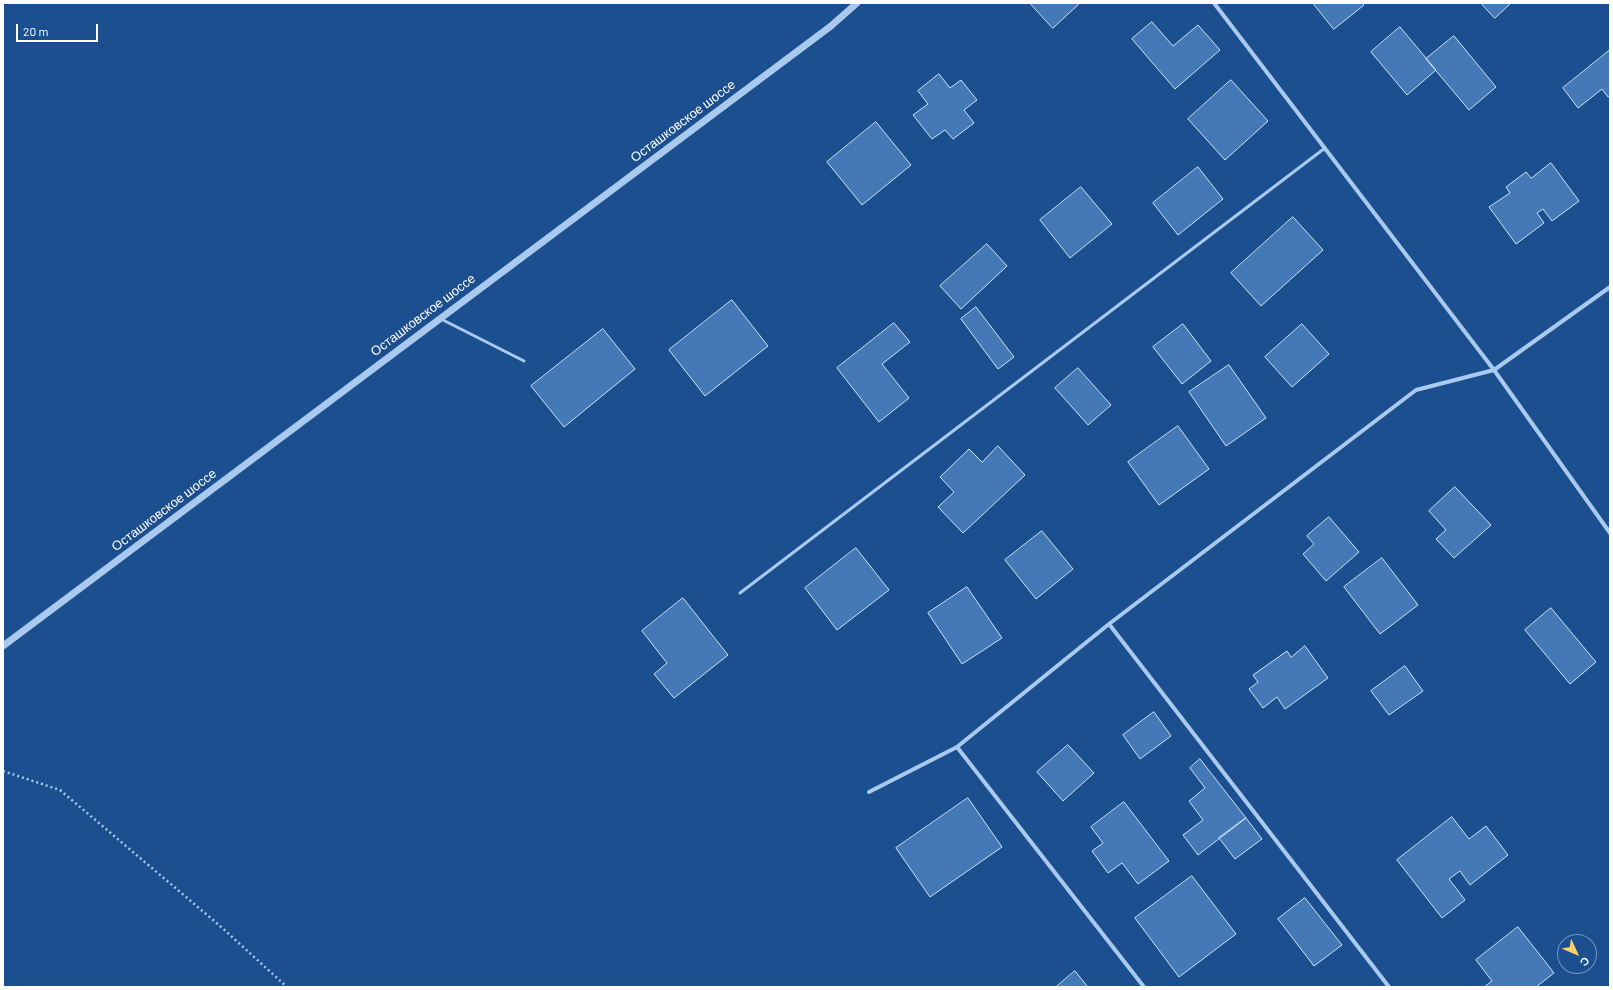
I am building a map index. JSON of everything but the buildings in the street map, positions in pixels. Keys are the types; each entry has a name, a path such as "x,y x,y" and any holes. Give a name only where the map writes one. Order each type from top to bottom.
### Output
{"street":[{"name":"Осташковское шоссе","path":"3,646 830,26 857,3"},
{"path":"1214,3 1494,370 1610,533"},
{"path":"869,792 957,747 1109,624 1416,390 1494,370 1610,287"},
{"path":"1109,624 1389,987"},
{"path":"957,747 1144,987"}],"lane":[{"path":"740,593 1325,148"},
{"path":"440,318 524,361"}],"path":[{"path":"3,771 60,790 219,925 288,987"}]}
